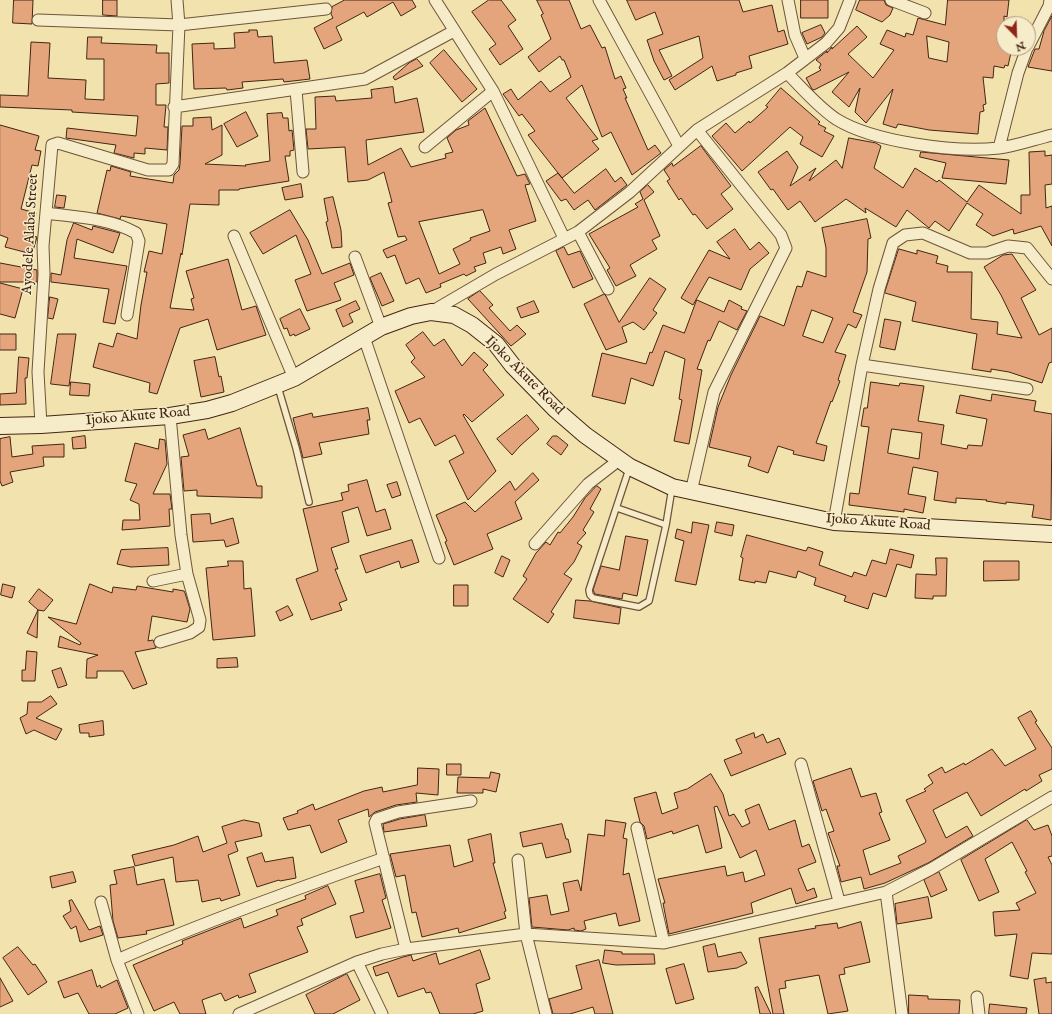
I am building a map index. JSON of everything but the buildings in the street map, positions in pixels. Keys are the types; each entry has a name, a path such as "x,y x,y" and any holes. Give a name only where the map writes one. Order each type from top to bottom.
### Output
{"main road":[{"name":"Ijoko Akute Road","path":"0,426 41,425 170,416 232,403 294,378 381,327 411,316 431,312 454,315 472,325 496,344 513,366 555,409 585,435 625,463 672,487 834,522 1052,534"}],"street":[{"name":"Ayodele Alaba Street","path":"41,425 38,372 44,274 42,246 52,145 58,143 148,170 169,170 173,164 174,107 179,25 177,0"},
{"path":"435,0 493,92 564,238"},
{"path":"599,0 678,146"},
{"path":"788,0 795,35 805,58"},
{"path":"431,312 564,238 578,232 630,192 697,130 787,73 826,43 839,28 850,0"},
{"path":"891,0 925,13"},
{"path":"1036,31 1049,6 1050,0"},
{"path":"38,20 179,25 326,9"},
{"path":"174,107 365,79 454,31"},
{"path":"999,148 1018,73 1025,56"},
{"path":"787,73 809,96 836,119 864,133 937,147 999,148 1052,135"},
{"path":"296,90 303,172"},
{"path":"426,147 493,92"},
{"path":"691,492 714,392 786,248 781,235 697,130"},
{"path":"46,213 89,218 128,228 136,233 139,241 127,315"},
{"path":"578,232 608,290"},
{"path":"834,522 862,365 879,289 893,243 904,235 923,233 970,253 988,253 1008,246 1027,248 1052,279"},
{"path":"234,236 294,378"},
{"path":"355,257 381,327"},
{"path":"364,337 439,558"},
{"path":"862,365 1027,389"},
{"path":"160,642 190,634 199,627 200,620 187,574 181,535 170,416"},
{"path":"535,544 588,484 625,463"},
{"path":"153,581 187,574"},
{"path":"801,764 839,901"},
{"path":"406,949 375,823 377,818 398,812 471,801"},
{"path":"239,1014 357,962 406,949 526,934 664,942 839,901 886,892 931,869 1051,801"},
{"path":"637,828 664,942"},
{"path":"117,960 241,909 384,858"},
{"path":"518,860 526,934 546,1014"},
{"path":"886,892 902,1014"},
{"path":"101,902 117,960 138,1014"},
{"path":"357,962 382,1014"},
{"path":"977,998 979,1014"}],"lane":[{"path":"277,385 296,448 309,502"},
{"path":"625,463 617,508 589,590 590,595 593,598 639,607 649,601 666,525 672,487"},
{"path":"617,508 666,525"}]}
